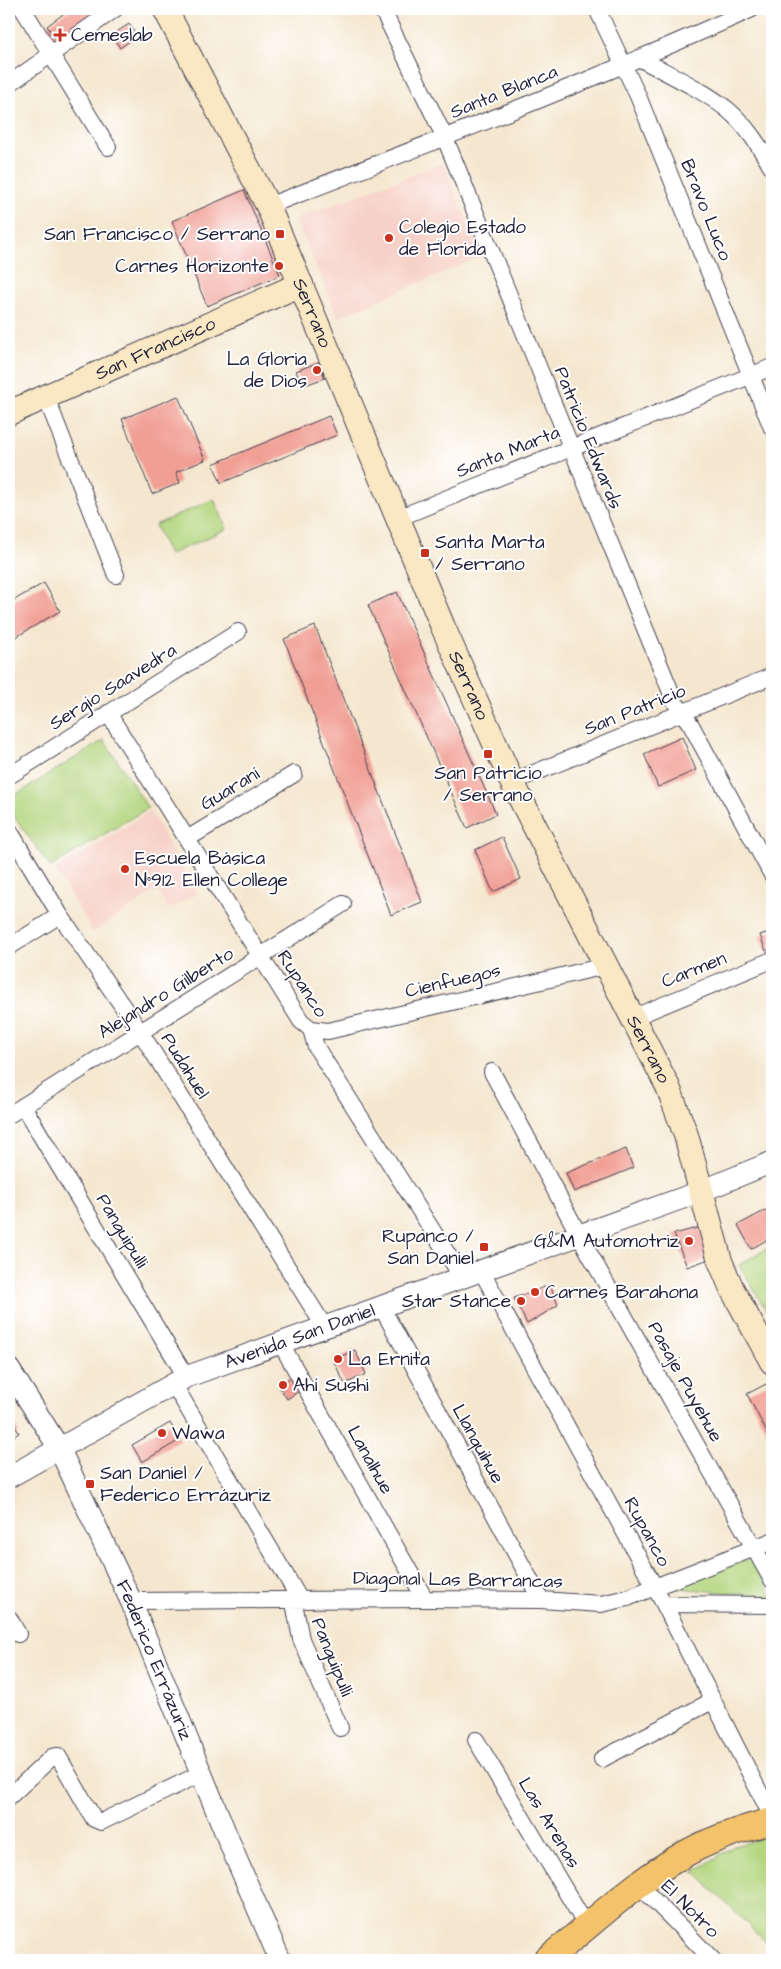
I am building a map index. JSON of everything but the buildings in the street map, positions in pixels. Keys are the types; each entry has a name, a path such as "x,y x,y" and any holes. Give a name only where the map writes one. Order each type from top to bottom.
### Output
{"main road":[{"name":"Serrano","path":"165,9 268,206 450,644 512,782 675,1103 702,1191 714,1243 725,1275 772,1362"},
{"name":"San Francisco","path":"9,413 301,284"},
{"path":"546,1960 638,1885 660,1870 702,1845 772,1819"}],"street":[{"path":"23,9 108,147"},
{"path":"9,84 115,9"},
{"name":"Patricio Edwards","path":"382,9 445,138 675,702 772,874"},
{"name":"Bravo Luco","path":"597,9 638,96 772,428"},
{"name":"Santa Blanca","path":"268,206 445,138 623,65 752,9"},
{"path":"639,58 704,94 728,110 751,134 772,168"},
{"name":"Santa Marta","path":"398,518 772,367"},
{"path":"46,397 116,575"},
{"name":"Sergio Saavedra","path":"9,776 238,632"},
{"name":"San Patricio","path":"512,782 772,676"},
{"name":"Rupanco","path":"108,713 300,1021 310,1029 316,1047 471,1274 664,1604 772,1819"},
{"name":"Guaraní","path":"187,839 294,774"},
{"name":"Pudahuel","path":"9,830 60,914 140,1033 324,1326"},
{"name":"Alejandro Gilberto","path":"9,1115 343,904"},
{"path":"9,947 60,914"},
{"name":"Carmen","path":"632,1018 772,960"},
{"name":"Cienfuegos","path":"310,1029 328,1031 605,966"},
{"name":"Pasaje Puyehue","path":"492,1072 579,1235 772,1580"},
{"name":"Panguipulli","path":"23,1106 179,1380 296,1598 301,1639 340,1728"},
{"name":"Avenida San Daniel","path":"9,1477 179,1380 324,1326 702,1191 772,1162"},
{"name":"Llanquihue","path":"380,1306 540,1600"},
{"name":"Lanalhue","path":"280,1342 425,1598"},
{"name":"Federico Errázuriz","path":"9,1369 59,1448 131,1601 280,1960"},
{"name":"Diagonal Las Barrancas","path":"131,1601 425,1598 614,1602 772,1541"},
{"path":"664,1604 772,1604"},
{"path":"9,1618 18,1634"},
{"path":"602,1759 712,1701"},
{"name":"Las Arenas","path":"476,1740 587,1927"},
{"path":"9,1797 52,1757 58,1756 94,1819 101,1822 202,1773"},
{"name":"El Notro","path":"638,1885 710,1959"}],"shaded area":[{"name":"Colegio Estado de Florida","path":"443,163 482,256 338,317 295,219"},
{"path":"150,811 197,894 168,909 157,890 93,932 55,870"}],"green space":[{"path":"214,499 227,529 169,555 155,525"},
{"path":"104,740 148,808 50,867 9,809 9,799"},
{"path":"772,1245 772,1320 739,1265"},
{"path":"753,1557 772,1597 668,1587"},
{"path":"772,1835 772,1948 694,1872 734,1846"}],"place":[{"name":"Cemeslab","path":"60,35"},
{"name":"San Francisco / Serrano","path":"280,234"},
{"name":"Colegio Estado de Florida","path":"389,238"},
{"name":"Carnes Horizonte","path":"279,266"},
{"name":"La Gloria de Dios","path":"317,370"},
{"name":"Santa Marta / Serrano","path":"425,553"},
{"name":"San Patricio / Serrano","path":"488,754"},
{"name":"Escuela Básica N°912 Ellen College","path":"125,869"},
{"name":"G&M Automotriz","path":"689,1241"},
{"name":"Rupanco / San Daniel","path":"484,1247"},
{"name":"Carnes Barahona","path":"535,1292"},
{"name":"Star Stance","path":"521,1301"},
{"name":"La Ernita","path":"338,1359"},
{"name":"Ahí Sushi","path":"283,1385"},
{"name":"Wawa","path":"162,1433"},
{"name":"San Daniel / Federico Errázuriz","path":"90,1484"}]}
